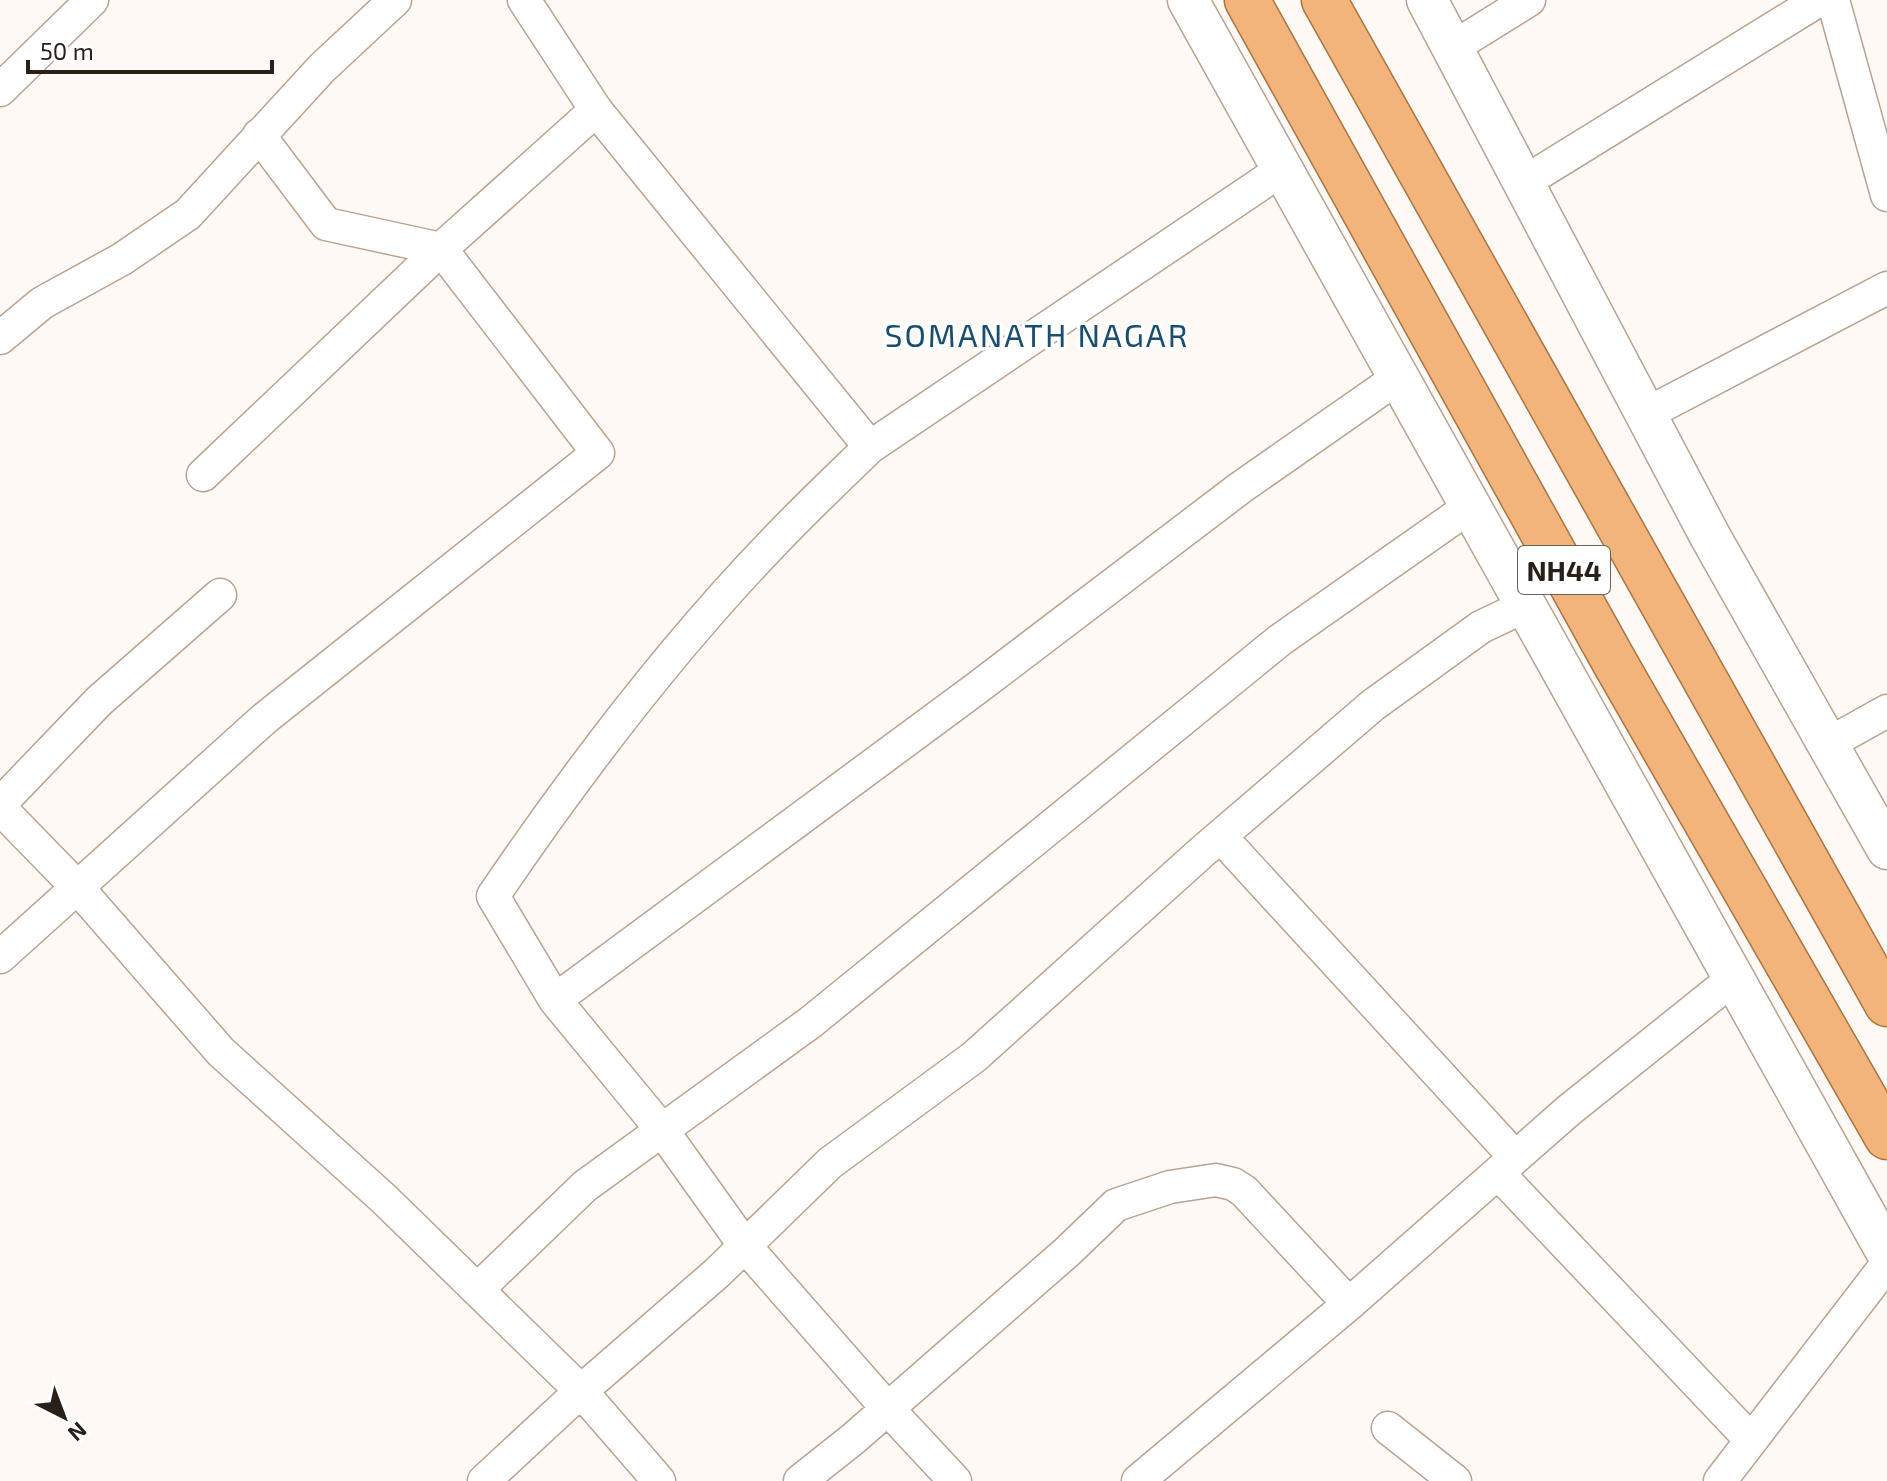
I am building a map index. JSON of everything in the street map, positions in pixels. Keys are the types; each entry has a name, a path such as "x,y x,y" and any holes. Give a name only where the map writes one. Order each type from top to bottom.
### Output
{"highway":[{"name":"NH44","path":"1247,0 1615,663 1887,1137"},
{"name":"NH44","path":"1324,0 1887,1004"}],"street":[{"path":"0,90 92,0"},
{"path":"0,338 42,303 122,259 188,214 322,68 395,0"},
{"path":"524,0 596,110 870,447"},
{"path":"1188,0 1887,1253"},
{"path":"1427,0 1710,536 1887,847"},
{"path":"1452,48 1529,0"},
{"path":"1523,183 1819,0"},
{"path":"1833,0 1887,195"},
{"path":"203,475 441,249 596,110"},
{"path":"0,957 264,719 598,453 441,249 326,224 259,135"},
{"path":"955,1481 745,1246 662,1130 555,1000 493,896 564,792 670,660 770,546 870,447 1283,169"},
{"path":"1646,414 1887,288"},
{"path":"555,1000 990,678 1240,488 1399,377"},
{"path":"477,1290 585,1186 811,1022 1280,640 1471,506"},
{"path":"220,595 99,701 0,806 77,887 221,1052 383,1198 581,1391 659,1481"},
{"path":"484,1481 745,1246 830,1163 974,1057 1373,705 1481,627 1527,605"},
{"path":"1828,744 1887,711"},
{"path":"1221,837 1751,1440"},
{"path":"1138,1481 1349,1304 1568,1111 1734,978"},
{"path":"800,1481 1055,1262 1116,1205 1170,1187 1216,1180 1233,1184 1244,1191 1349,1304"},
{"path":"1720,1481 1887,1264"},
{"path":"1388,1428 1455,1481"}],"district":[{"name":"SOMANATH NAGAR","path":"1037,334"}]}
